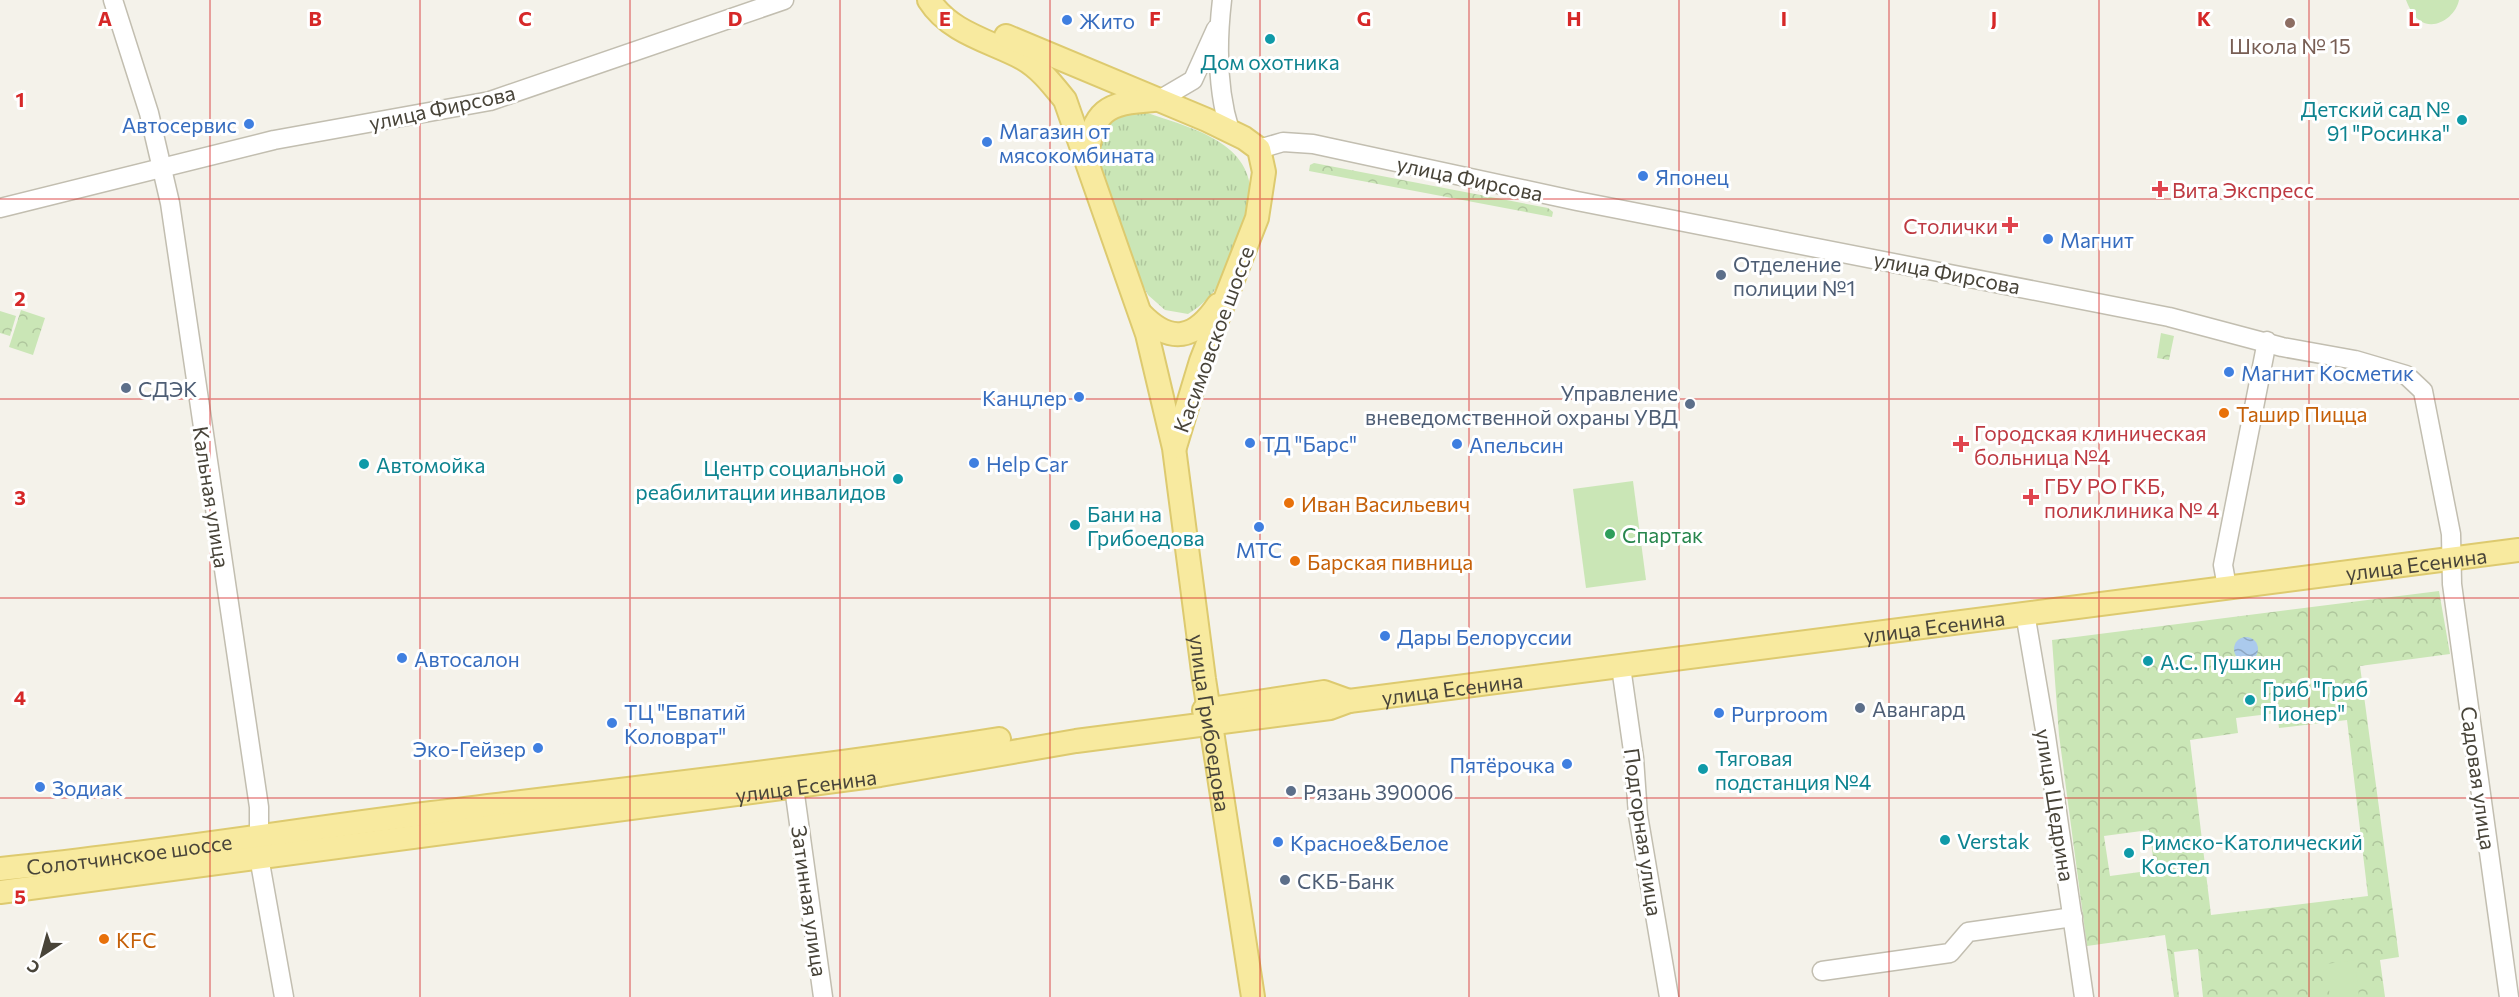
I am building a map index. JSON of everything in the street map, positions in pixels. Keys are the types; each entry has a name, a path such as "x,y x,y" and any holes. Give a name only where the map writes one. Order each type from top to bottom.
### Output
{"main road":[{"name":"Касимовское шоссе","path":"929,0 935,9 964,32 1023,59 1047,77 1065,100 1086,161 1152,327 1174,448"},
{"name":"Касимовское шоссе","path":"943,0 978,24 1230,131 1259,149 1264,172 1257,218 1201,361 1174,448"},
{"name":"Касимовское шоссе","path":"1086,161 1091,130 1103,112 1126,102 1159,100"},
{"path":"1152,327 1188,332 1206,322 1229,288"},
{"path":"1152,327 1201,361"},
{"name":"улица Грибоедова","path":"1174,448 1210,717 1253,997"},
{"name":"улица Есенина","path":"260,834 792,777 879,775 1210,717 1330,708 1349,701 2519,550"},
{"name":"улица Есенина","path":"259,857 792,777"},
{"name":"Солотчинское шоссе","path":"0,869 92,860 260,834"},
{"name":"Солотчинское шоссе","path":"0,892 259,857"}],"street":[{"name":"Кальная улица","path":"113,0 149,113 163,170 259,807 259,857 284,997"},
{"name":"улица Фирсова","path":"0,208 163,170 274,140 490,101 784,0"},
{"path":"1222,0 1219,22 1220,88 1230,131"},
{"path":"1159,100 1193,80 1219,22"},
{"name":"улица Фирсова","path":"1259,149 1283,142 1312,144 1577,201 2147,312 2406,375 2423,391 2444,489 2452,559"},
{"path":"2228,587 2223,565 2267,341"},
{"name":"Садовая улица","path":"2452,559 2452,584 2509,997"},
{"name":"улица Щедрина","path":"2025,614 2084,997"},
{"name":"Подгорная улица","path":"1621,667 1634,758 1638,815 1669,997"},
{"name":"Затинная улица","path":"792,777 824,997"},
{"path":"1822,971 1950,953 1968,932 2073,917"}],"green space":[{"path":"2406,0 2459,0 2449,17 2432,24 2417,18"},
{"path":"1142,111 1199,131 1217,140 1244,166 1250,184 1248,215 1219,284 1199,307 1188,314 1165,310 1148,295 1129,259 1095,160 1099,131 1110,118"},
{"path":"1314,163 1548,208 1553,212 1552,217 1309,171 1310,165"},
{"path":"21,310 45,318 33,355 9,347"},
{"path":"0,311 16,316 10,336 0,333"},
{"path":"2161,333 2174,336 2169,360 2157,358"},
{"name":"Спартак","path":"1633,481 1646,580 1586,588 1573,489"},
{"path":"2439,591 2450,654 2360,666 2399,957 2380,960 2385,997 2203,997 2198,949 2174,952 2179,997 2174,997 2165,935 2087,946 2059,735 2052,640","holes":["2277,713 2279,728 2347,720 2368,896 2211,915 2190,740 2238,733 2236,718","2149,830 2155,870 2110,876 2104,836"]},
{"path":"2355,960 2359,997 2330,997 2326,964"}],"water":[{"path":"2246,637 2255,640 2258,649 2255,658 2246,661 2237,658 2234,649 2237,640"}],"place":[{"name":"Жито","path":"1067,20"},
{"name":"Школа № 15","path":"2290,23"},
{"name":"Дом охотника","path":"1270,39"},
{"name":"Детский сад № 91 \"Росинка\"","path":"2462,120"},
{"name":"Автосервис","path":"249,124"},
{"name":"Магазин от мясокомбината","path":"987,142"},
{"name":"Японец","path":"1643,176"},
{"name":"Вита Экспресс","path":"2160,189"},
{"name":"Столички","path":"2010,225"},
{"name":"Магнит","path":"2048,239"},
{"name":"Отделение полиции №1","path":"1721,275"},
{"name":"Магнит Косметик","path":"2229,372"},
{"name":"СДЭК","path":"126,388"},
{"name":"Канцлер","path":"1079,397"},
{"name":"Управление вневедомственной охраны УВД","path":"1690,404"},
{"name":"Ташир Пицца","path":"2224,413"},
{"name":"ТД \"Барс\"","path":"1250,443"},
{"name":"Апельсин","path":"1457,444"},
{"name":"Городская клиническая больница №4","path":"1961,444"},
{"name":"Help Car","path":"974,463"},
{"name":"Автомойка","path":"364,464"},
{"name":"Центр социальной реабилитации инвалидов","path":"898,479"},
{"name":"ГБУ РО ГКБ, поликлиника № 4","path":"2031,497"},
{"name":"Иван Васильевич","path":"1289,503"},
{"name":"Бани на Грибоедова","path":"1075,525"},
{"name":"МТС","path":"1259,527"},
{"name":"Спартак","path":"1610,534"},
{"name":"Барская пивница","path":"1295,561"},
{"name":"Дары Белоруссии","path":"1385,636"},
{"name":"Автосалон","path":"402,658"},
{"name":"А.С. Пушкин","path":"2148,661"},
{"name":"Гриб \"Гриб Пионер\"","path":"2250,700"},
{"name":"Авангард","path":"1860,708"},
{"name":"Purproom","path":"1719,713"},
{"name":"ТЦ \"Евпатий Коловрат\"","path":"612,723"},
{"name":"Эко-Гейзер","path":"538,748"},
{"name":"Пятёрочка","path":"1567,764"},
{"name":"Тяговая подстанция №4","path":"1703,769"},
{"name":"Зодиак","path":"40,787"},
{"name":"Рязань 390006","path":"1291,791"},
{"name":"Verstak","path":"1945,840"},
{"name":"Красное&Белое","path":"1278,842"},
{"name":"Римско-Католический Костел","path":"2129,853"},
{"name":"СКБ-Банк","path":"1285,880"},
{"name":"KFC","path":"104,939"}]}
